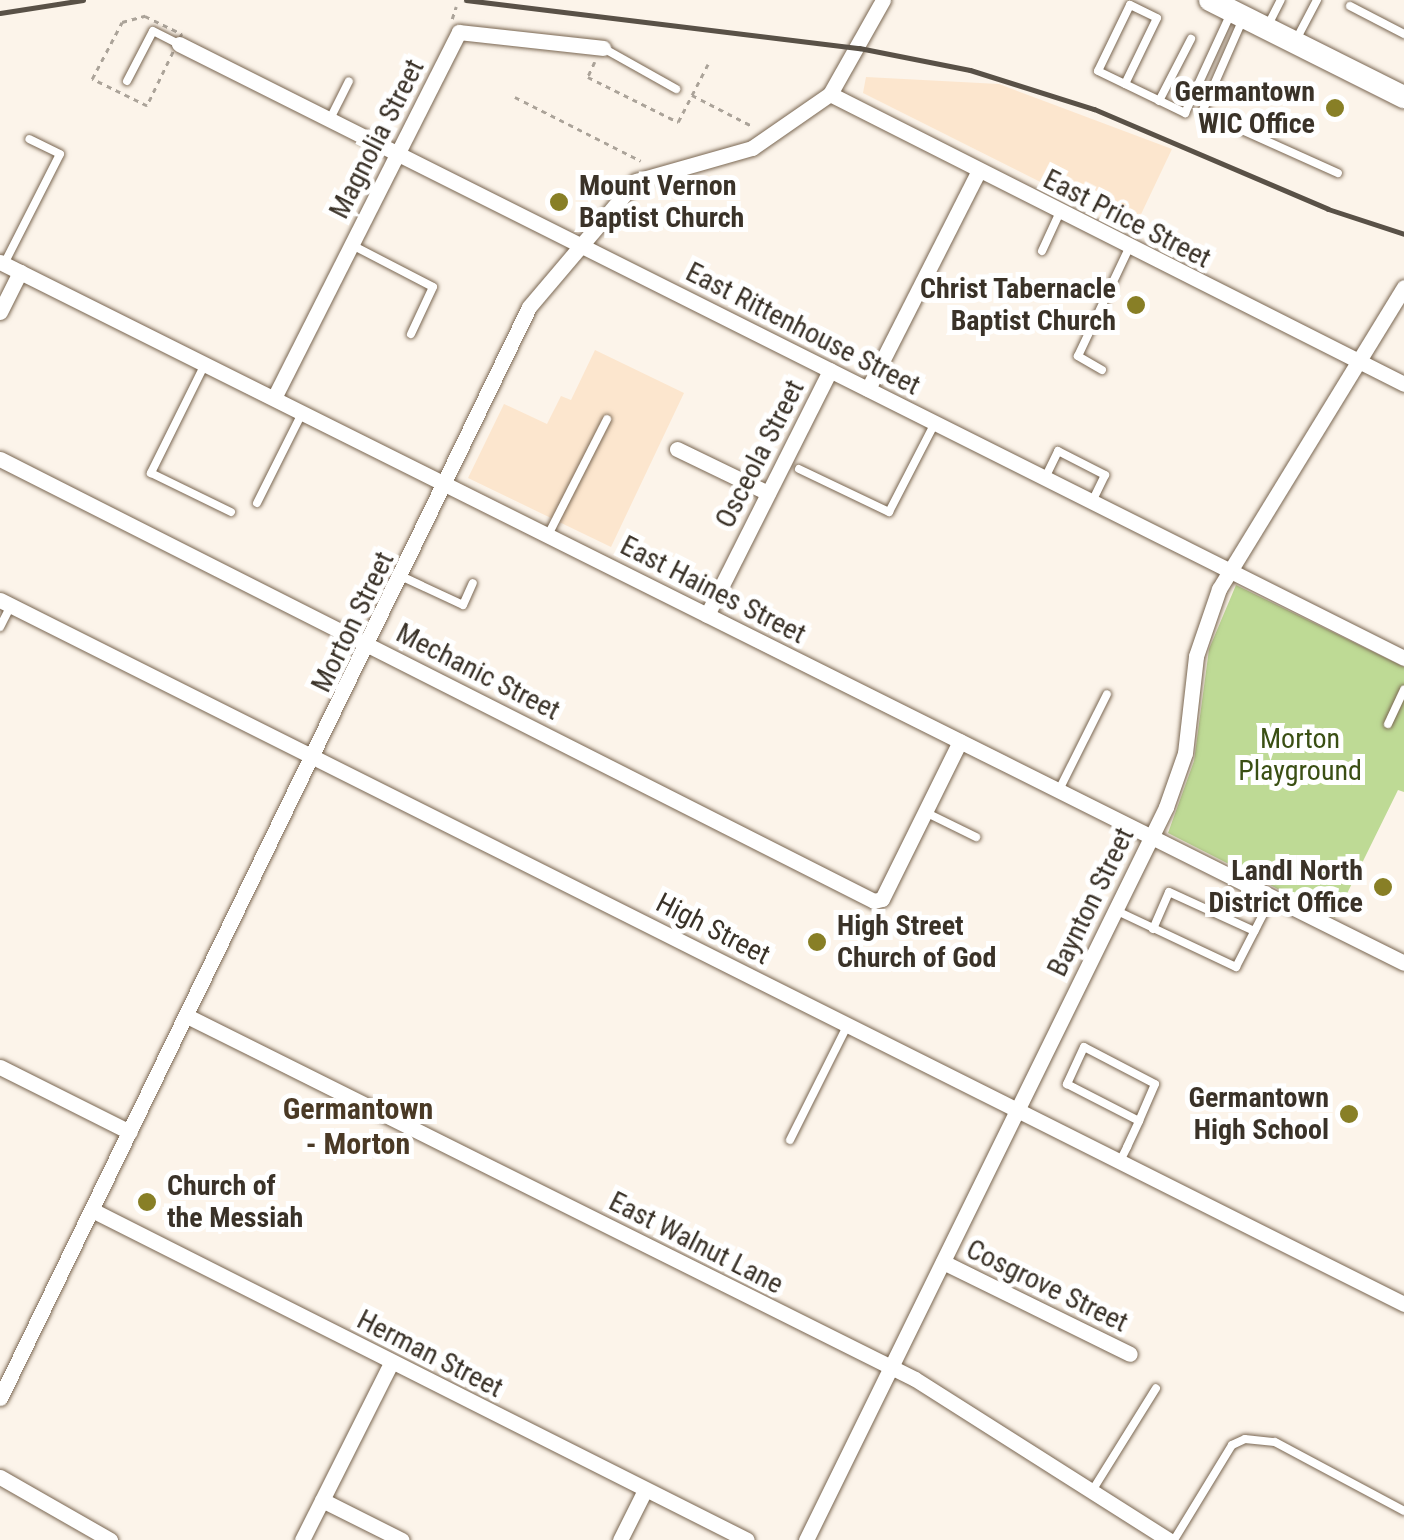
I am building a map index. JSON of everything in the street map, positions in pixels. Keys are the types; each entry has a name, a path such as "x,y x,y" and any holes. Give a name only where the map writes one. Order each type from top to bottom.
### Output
{"street":[{"name":"Morton Street","path":"0,1398 448,485 523,317 579,244 636,181 752,148 830,94 883,0"},
{"path":"1210,0 1403,95"},
{"name":"Magnolia Street","path":"274,398 461,30 599,53"},
{"name":"East Rittenhouse Street","path":"180,44 1404,658"},
{"name":"East Price Street","path":"830,94 1060,214 1404,384"},
{"path":"868,389 978,172"},
{"name":"East Haines Street","path":"2,263 1404,963"},
{"path":"0,312 20,272"},
{"name":"Baynton Street","path":"806,1540 1180,772 1196,656 1230,571 1404,288"},
{"name":"Osceola Street","path":"707,615 830,370"},
{"path":"677,449 768,493"},
{"name":"Mechanic Street","path":"0,459 370,645 719,827 879,901 926,812"},
{"name":"High Street","path":"6,602 1404,1304"},
{"path":"926,812 960,741"},
{"name":"East Walnut Lane","path":"186,1016 891,1367 1172,1540"},
{"path":"0,1067 130,1132"},
{"name":"Herman Street","path":"92,1210 747,1540"},
{"name":"Cosgrove Street","path":"943,1262 1130,1354"},
{"path":"302,1540 391,1362"},
{"path":"0,1477 110,1540"},
{"path":"620,1540 645,1490"},
{"path":"322,1500 402,1540"}],"lane":[{"path":"1267,28 1281,0"},
{"path":"1294,42 1317,0"},
{"path":"1125,84 1157,18 1130,5 1098,71 1185,114 1238,14"},
{"path":"1350,6 1404,34"},
{"path":"1238,14 1202,112 1338,174"},
{"path":"127,81 152,31 180,44"},
{"path":"1160,101 1190,39"},
{"path":"599,53 676,89"},
{"path":"330,119 349,81"},
{"path":"2,263 60,154 29,139"},
{"path":"1042,251 1060,214"},
{"path":"352,245 433,287 411,334"},
{"path":"1102,370 1078,356 1129,248"},
{"path":"204,364 150,473 231,512"},
{"path":"257,502 302,412"},
{"path":"548,535 607,419"},
{"path":"799,469 889,512 934,423"},
{"path":"1045,478 1058,451 1106,476 1092,502"},
{"path":"403,577 462,605 473,582"},
{"path":"0,628 6,602"},
{"path":"1388,724 1404,690"},
{"path":"1058,790 1106,694"},
{"path":"926,812 976,837"},
{"path":"1153,929 1169,892 1254,931"},
{"path":"1115,910 1236,967 1272,896"},
{"path":"790,1140 848,1024"},
{"path":"1120,1162 1139,1121 1156,1084 1084,1047 1067,1084 1139,1121"},
{"path":"1092,1490 1156,1388"},
{"path":"1172,1540 1232,1445 1245,1439 1275,1442 1404,1511"}],"path":[{"path":"451,19 456,7"},
{"path":"599,53 588,77 678,122 708,64"},
{"path":"692,95 758,128"},
{"path":"514,97 642,161"}],"shaded area":[{"path":"866,77 999,84 1172,149 1134,229 863,93"},
{"path":"595,350 684,393 611,547 468,478 504,404 547,424 561,396 571,400"}],"green space":[{"name":"Morton Playground","path":"1236,585 1404,667 1404,792 1398,790 1335,918 1168,833 1194,761 1209,649"}],"railway":[{"path":"0,13 83,0"},
{"path":"466,0 859,48 970,70 1094,109 1328,209 1404,234"}],"place":[{"name":"Germantown WIC Office","path":"1335,108"},
{"name":"Mount Vernon Baptist Church","path":"559,202"},
{"name":"Christ Tabernacle Baptist Church","path":"1136,305"},
{"name":"LandI North District Office","path":"1383,887"},
{"name":"High Street Church of God","path":"817,942"},
{"name":"Germantown High School","path":"1349,1114"},
{"name":"Church of the Messiah","path":"147,1202"}],"district":[{"name":"Germantown - Morton","path":"358,1126"}]}
